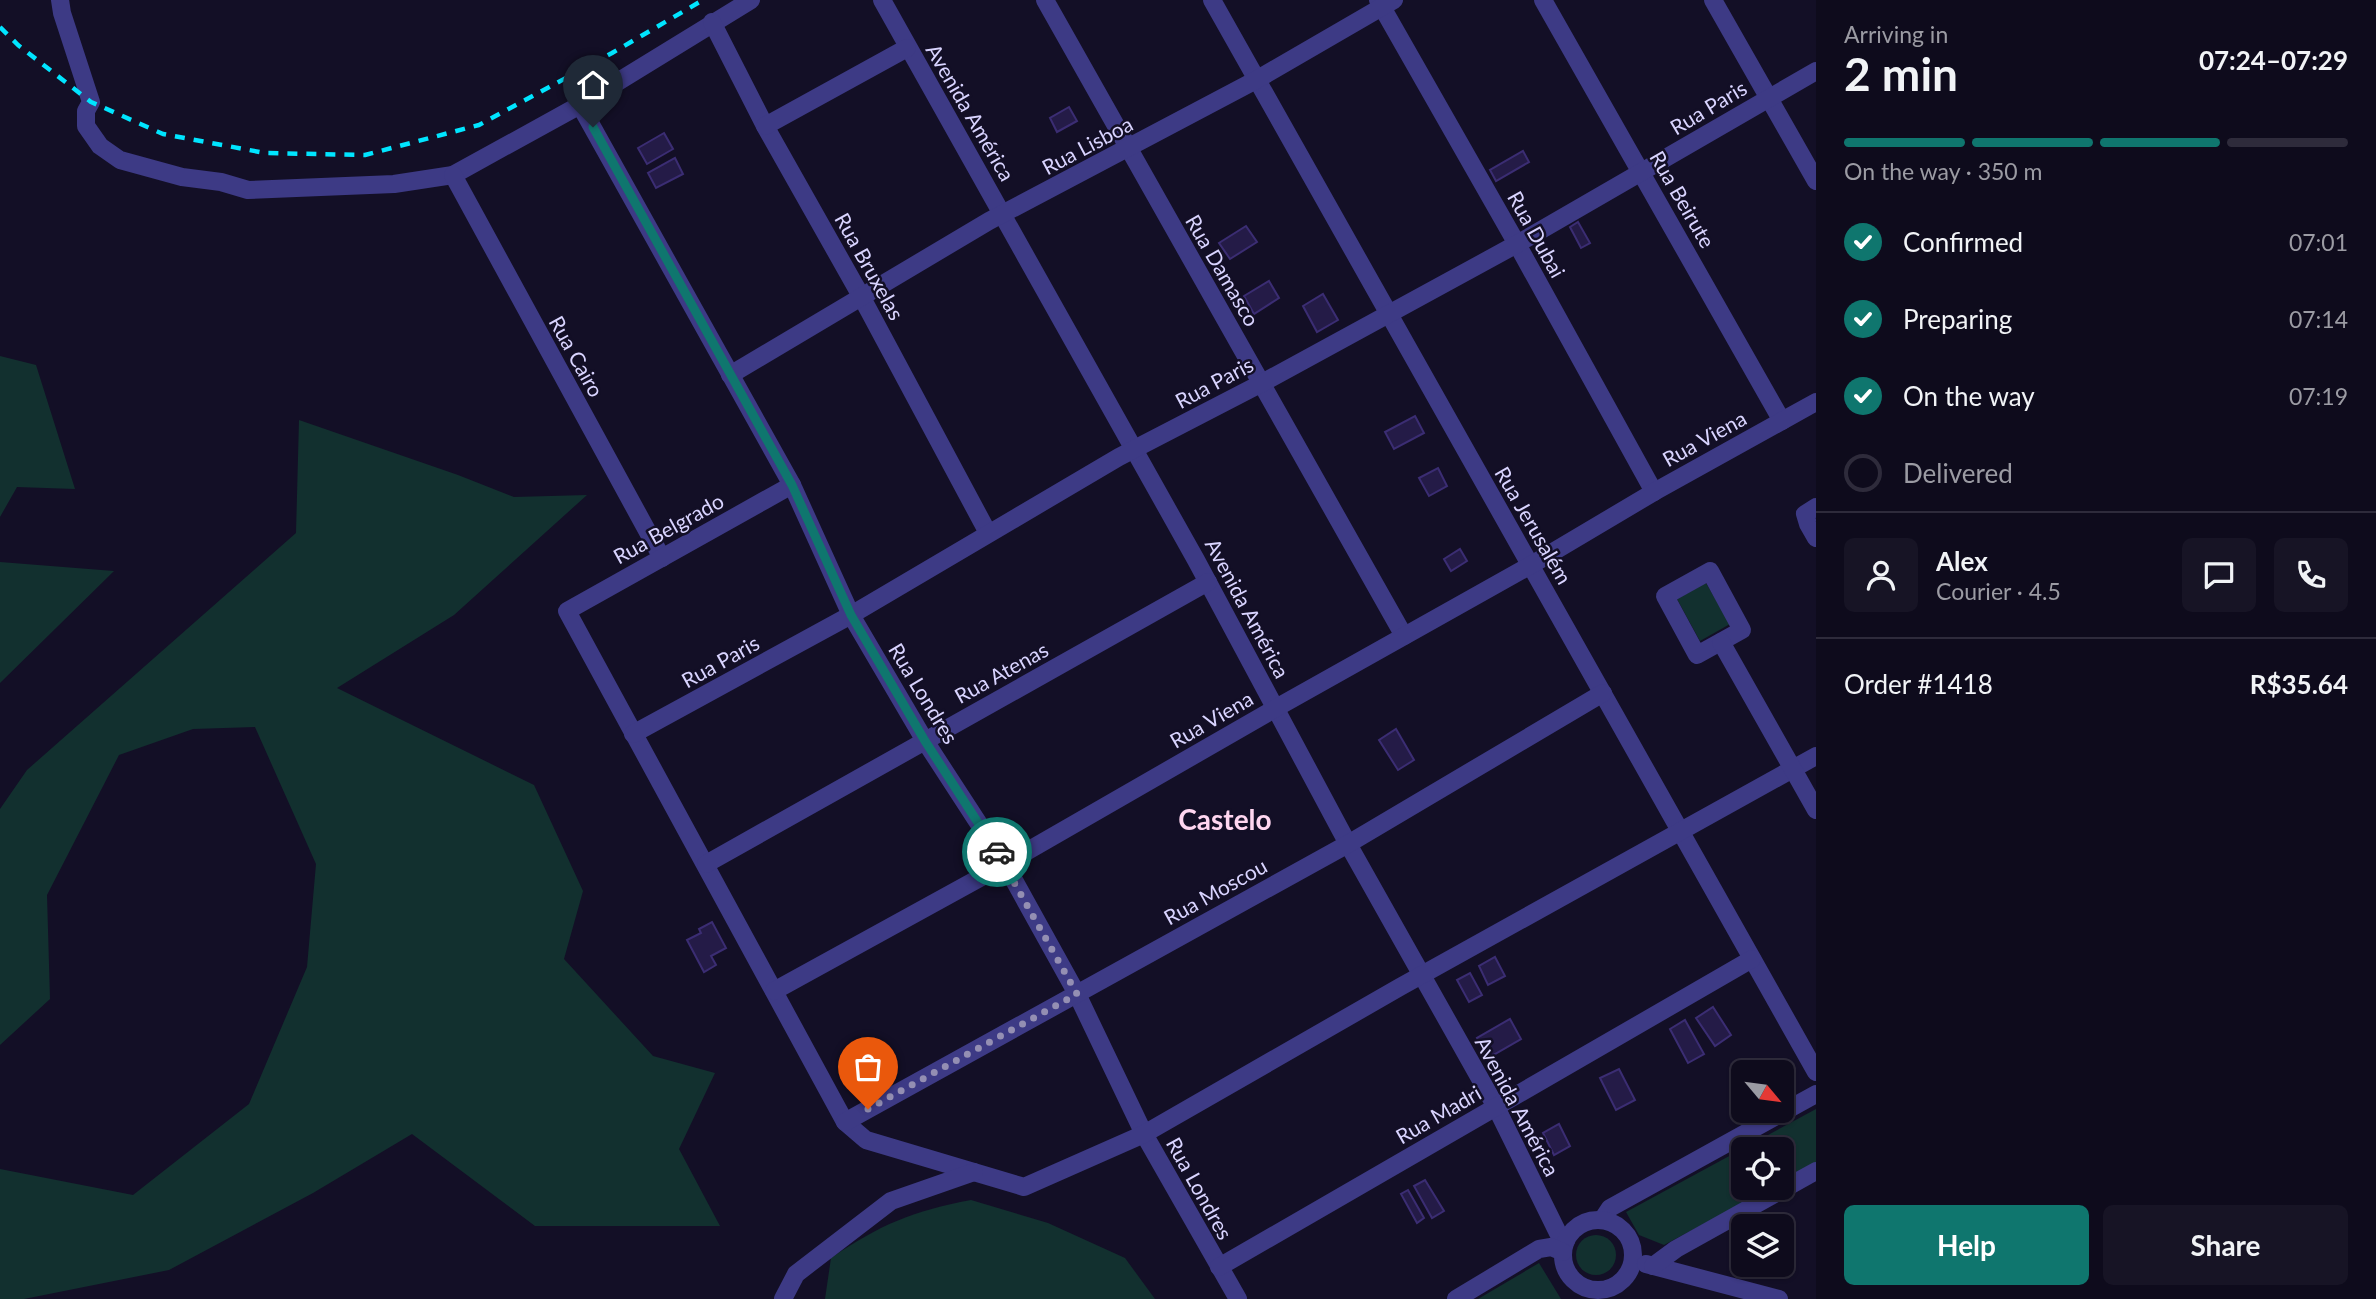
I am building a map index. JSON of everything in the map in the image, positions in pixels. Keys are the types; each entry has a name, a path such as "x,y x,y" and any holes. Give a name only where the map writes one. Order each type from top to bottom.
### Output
{"street":[{"path":"58,4 91,103 86,111 86,126 100,146 120,160 182,177 221,182 248,190 394,184 453,175 580,105 751,0"},
{"name":"Avenida América","path":"882,0 1135,449 1348,844 1496,1107 1564,1247"},
{"name":"Rua Damasco","path":"1045,0 1404,636"},
{"name":"Rua Jerusalém","path":"1212,0 1816,1072"},
{"name":"Rua Beirute","path":"1543,0 1782,421"},
{"path":"1713,0 1816,181"},
{"name":"Rua Lisboa","path":"730,375 1003,215 1256,80 1385,2"},
{"name":"Rua Dubai","path":"1385,2 1654,492"},
{"name":"Rua Bruxelas","path":"712,22 765,126 861,296 988,533"},
{"path":"765,126 907,48"},
{"name":"Rua Paris","path":"633,734 851,615 1135,449 1517,244 1816,71"},
{"name":"Rua Londres","path":"580,105 792,485 851,615 925,741 1005,864 1077,994 1144,1134 1238,1299"},
{"name":"Rua Cairo","path":"453,175 662,558"},
{"name":"Rua Viena","path":"774,991 1005,864 1816,402"},
{"name":"Rua Belgrado","path":"633,734 567,611 792,485"},
{"path":"1816,507 1805,514 1816,538"},
{"path":"1710,571 1742,630 1721,642 1697,655 1665,596 1710,571"},
{"name":"Rua Atenas","path":"706,864 1208,582"},
{"path":"1721,642 1816,810"},
{"name":"Rua Moscou","path":"845,1122 1348,844 1603,693"},
{"path":"633,734 845,1122 866,1140 1024,1187 1144,1134 1816,755"},
{"name":"Rua Madri","path":"1219,1267 1752,959"},
{"path":"1602,1220 1610,1208 1816,1094"},
{"path":"1653,1266 1676,1249 1816,1171"},
{"path":"783,1299 796,1274 891,1200 974,1172"},
{"path":"1602,1220 1613,1223 1622,1230 1632,1250 1632,1261 1621,1281 1611,1287 1585,1294 1569,1275 1564,1264 1564,1247 1572,1231 1580,1224 1602,1220"},
{"path":"1456,1299 1539,1249 1564,1247"},
{"path":"1632,1261 1734,1293 1779,1299"}],"green space":[{"path":"0,356 36,365 75,489 17,487 0,517"},
{"path":"299,420 514,497 587,495 454,615 337,688 534,785 583,891 564,959 653,1056 715,1073 679,1149 720,1226 535,1226 412,1134 313,1193 169,1270 24,1299 0,1299 0,1169 133,1195 249,1104 307,967 316,864 255,727 193,729 119,755 47,895 50,999 0,1045 0,809 27,770 296,533"},
{"path":"0,562 114,571 0,683"},
{"path":"1706,583 1730,624 1700,641 1677,599"},
{"path":"1816,1109 1816,1165 1794,1177 1794,1137 1764,1137 1788,1124 1794,1124 1794,1121"},
{"path":"1731,1155 1731,1200 1748,1200 1664,1245 1639,1235 1626,1212"},
{"path":"971,1200 1048,1223 1125,1258 1155,1299 825,1299 831,1258 898,1220"},
{"path":"1596,1235 1604,1236 1610,1241 1615,1247 1615,1263 1610,1269 1604,1274 1596,1275 1588,1274 1582,1269 1577,1263 1576,1255 1577,1247 1582,1241 1588,1236"},
{"path":"1539,1263 1561,1299 1478,1299"}],"building":[{"path":"1069,107 1077,121 1057,132 1050,118"},
{"path":"664,133 673,149 647,164 638,148"},
{"path":"1523,151 1529,162 1496,181 1490,170"},
{"path":"675,158 683,174 656,188 648,173"},
{"path":"1578,222 1590,243 1581,248 1570,227"},
{"path":"1246,226 1257,242 1230,259 1219,243"},
{"path":"1269,281 1279,298 1254,314 1244,296"},
{"path":"1323,294 1338,320 1317,332 1303,306"},
{"path":"1415,416 1424,433 1394,449 1385,432"},
{"path":"1438,468 1447,486 1429,496 1419,478"},
{"path":"1460,549 1467,561 1451,571 1444,559"},
{"path":"1396,729 1414,760 1398,770 1379,740"},
{"path":"712,922 726,948 711,956 716,965 704,972 687,940 701,933 699,929"},
{"path":"1495,957 1505,976 1488,985 1479,966"},
{"path":"1470,973 1482,995 1469,1002 1457,980"},
{"path":"1713,1007 1731,1035 1715,1046 1696,1018"},
{"path":"1510,1019 1521,1039 1488,1058 1477,1038"},
{"path":"1685,1020 1704,1054 1688,1063 1670,1029"},
{"path":"1619,1069 1635,1100 1616,1110 1600,1078"},
{"path":"1559,1124 1570,1146 1554,1155 1543,1133"},
{"path":"1425,1180 1444,1211 1432,1218 1414,1186"},
{"path":"1408,1190 1424,1218 1417,1223 1401,1194"}],"railway":[{"path":"0,27 18,45 91,102 163,134 265,153 365,155 479,125 703,0"}],"way so far":[{"path":"868,1109 1077,994 997,852"}],"district":[{"name":"Castelo","path":"1225,819"}],"route":[{"path":"593,127 792,485 851,615 925,741 997,852"}]}
